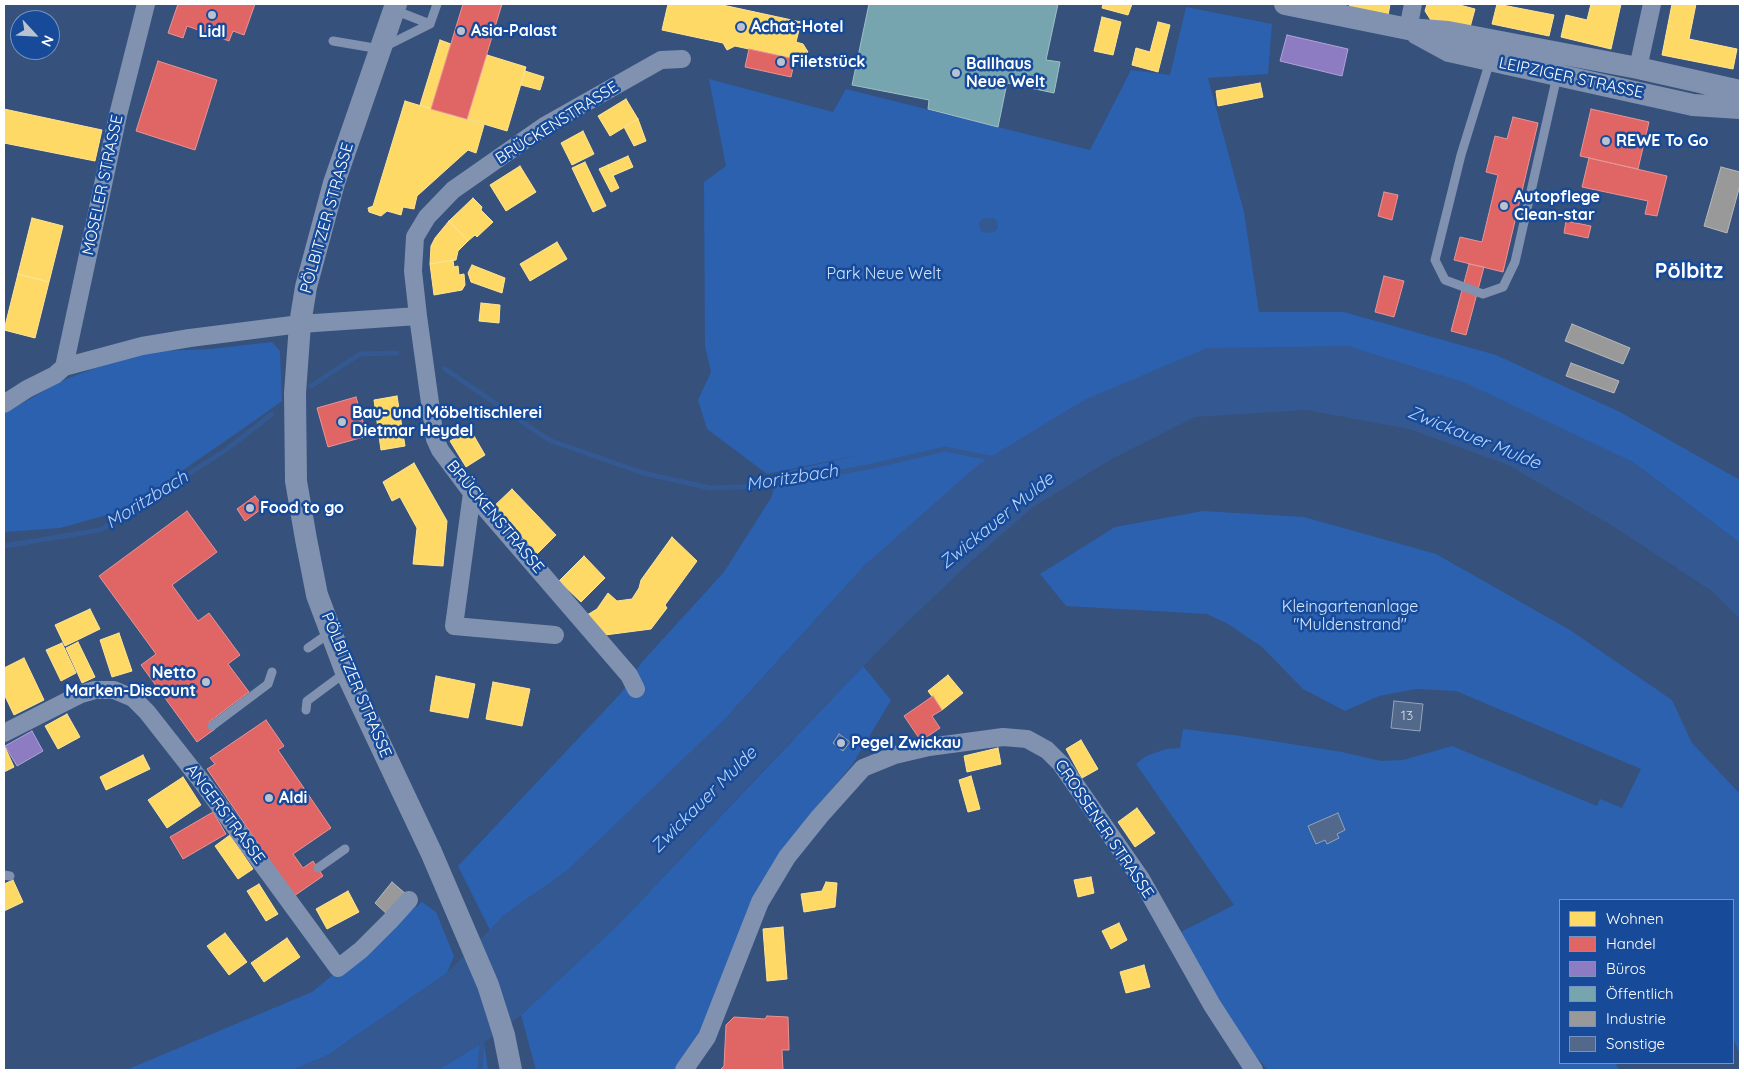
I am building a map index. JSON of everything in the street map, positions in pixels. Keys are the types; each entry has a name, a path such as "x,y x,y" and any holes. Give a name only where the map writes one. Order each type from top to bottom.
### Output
{"street":[{"name":"MOSELER STRASSE","path":"64,367 118,115 146,4"},
{"name":"LEIPZIGER STRASSE","path":"1285,4 1408,30 1448,32 1638,68 1740,91"},
{"path":"1408,30 1414,4"},
{"path":"1638,68 1652,4"},
{"name":"PÖLBITZER STRASSE","path":"395,7 334,183 320,229 306,287 300,324 295,393 296,480 317,595 346,672 431,852 488,985 510,1062"},
{"name":"LEIPZIGER STRASSE","path":"1408,30 1449,51 1490,61 1692,108 1740,108"},
{"name":"BRÜCKENSTRASSE","path":"636,689 629,675 472,493 440,450 436,439 418,316 413,271 415,237 427,217 453,190 546,125 661,60 682,58"},
{"path":"4,404 56,374 64,367 190,333 418,316"},
{"path":"472,493 454,626 555,635"},
{"name":"ANGERSTRASSE","path":"4,733 81,694 95,690 114,690 133,698 147,712 202,782 338,968 362,950 409,900"},
{"name":"CROSSENER STRASSE","path":"684,1070 707,1037 760,902 787,857 820,816 863,768 894,755 929,746 1003,737 1027,739 1047,750 1062,764 1141,879 1212,1005 1254,1070"}],"lane":[{"path":"332,41 380,49 430,24 437,4"},
{"path":"395,7 430,24"},
{"path":"1490,61 1462,155 1435,260 1445,280 1484,294 1503,287 1515,262 1557,76"},
{"path":"308,648 331,632"},
{"path":"212,726 268,684 272,672"},
{"path":"306,710 307,701 346,672"},
{"path":"318,868 345,849"}],"green space":[{"name":"Park Neue Welt","path":"1186,7 1272,24 1268,74 1208,78 1244,212 1259,312 1344,312 1496,355 1620,412 1740,480 1740,543 1633,462 1348,346 867,563 724,720 568,870 503,916 490,930 458,866 622,692 642,662 724,572 771,498 779,473 859,455 767,474 707,429 698,400 711,372 705,346 704,182 726,166 709,79 833,112 846,89 1090,150 1131,70 1170,75"},
{"path":"272,342 280,351 282,401 247,426 125,510 60,528 4,532 4,414 59,382 113,361 160,351 211,349"},
{"name":"Kleingartenanlage \"Muldenstrand\"","path":"1203,511 1304,517 1436,554 1570,630 1672,700 1692,743 1740,794 1740,1055 1734,1040 1734,899 1559,899 1559,1064 1616,1064 1619,1070 1268,1070 1231,1028 1179,933 1234,905 1136,764 1146,756 1166,749 1180,748 1183,729 1342,752 1381,761 1403,760 1452,746 1597,806 1600,799 1622,808 1641,769 1456,691 1416,689 1379,696 1345,711 1303,689 1262,647 1228,624 1207,614 1066,606 1040,574 1115,527"},
{"path":"863,666 891,700 852,765 815,809 704,1031 675,1070 536,1070 521,1015 618,925"},
{"path":"422,902 436,912 454,956 447,973 328,1055 293,1070 126,1070 312,992"},
{"path":"484,1042 488,1070 438,1070"}],"water":[{"path":"993,218 997,221 998,228 995,232 983,233 979,223 981,219"},
{"name":"Zwickauer Mulde","path":"1348,346 1466,383 1633,462 1740,543 1740,619 1713,592 1616,528 1508,465 1409,429 1306,410 1195,417 1110,460 1032,508 967,565 894,635 618,925 521,1015 488,1040 438,1070 293,1070 328,1055 447,973 503,916 568,870 729,715 867,563 979,464 1084,400 1207,348"}],"building: Wohnen":[{"path":"668,4 718,4 801,22 796,42 803,44 808,52 795,59 735,46 727,50 723,43 662,30"},
{"path":"1103,4 1132,4 1128,15 1102,8"},
{"path":"1350,4 1390,4 1388,16 1349,8"},
{"path":"1427,4 1456,4 1475,9 1469,31 1432,22 1425,11"},
{"path":"1497,4 1554,15 1549,36 1492,24"},
{"path":"1591,4 1621,4 1611,49 1561,37 1566,15 1587,20"},
{"path":"1672,4 1696,4 1689,39 1737,49 1733,69 1662,55"},
{"path":"1102,17 1121,22 1113,55 1094,51"},
{"path":"1158,22 1170,25 1158,72 1132,65 1136,48 1150,52"},
{"path":"440,40 451,44 431,109 420,105"},
{"path":"487,55 526,67 507,131 467,119"},
{"path":"525,71 544,77 540,90 521,85"},
{"path":"1260,83 1263,97 1218,106 1216,91"},
{"path":"626,99 638,119 610,136 598,116"},
{"path":"405,101 484,125 476,153 468,150 417,196 414,209 403,207 401,215 387,211 381,216 369,212 368,208 373,206"},
{"path":"4,109 102,130 95,161 4,143"},
{"path":"638,119 646,141 634,146 624,127"},
{"path":"583,131 594,154 572,165 561,143"},
{"path":"628,156 633,167 612,176 608,165"},
{"path":"585,162 606,206 593,212 572,168"},
{"path":"608,165 619,188 611,192 599,169"},
{"path":"520,166 536,192 506,211 490,185"},
{"path":"473,198 482,207 481,210 493,222 477,237 475,235 468,241 449,221"},
{"path":"32,218 63,226 49,282 18,274"},
{"path":"449,221 468,241 458,251 456,260 430,264 431,246"},
{"path":"557,242 567,259 530,281 520,264"},
{"path":"453,260 454,267 458,266 459,275 464,274 465,285 462,290 434,295 430,264"},
{"path":"472,265 505,278 502,293 471,282 468,273"},
{"path":"18,274 49,282 35,338 4,330"},
{"path":"481,303 500,305 499,323 479,321"},
{"path":"397,396 405,446 381,450 374,400"},
{"path":"470,429 485,455 466,467 450,441"},
{"path":"414,463 447,521 443,566 413,564 417,528 400,497 392,501 383,482"},
{"path":"512,489 556,535 535,556 491,509"},
{"path":"672,537 697,561 665,605 667,608 651,629 605,635 587,615 597,609 608,593 617,601 632,599 639,588 641,580"},
{"path":"584,556 605,578 581,602 559,581"},
{"path":"90,609 100,629 65,646 55,625"},
{"path":"119,633 132,671 112,677 100,640"},
{"path":"78,642 95,677 82,683 66,648"},
{"path":"62,643 76,673 61,681 46,650"},
{"path":"24,658 44,700 14,715 4,694 4,668"},
{"path":"948,675 963,693 942,710 928,691"},
{"path":"436,676 475,684 468,718 430,711"},
{"path":"493,682 530,689 522,726 486,719"},
{"path":"67,714 80,737 58,749 45,726"},
{"path":"1081,740 1098,769 1082,778 1066,749"},
{"path":"4,748 14,767 4,772"},
{"path":"998,748 1001,764 967,772 964,756"},
{"path":"143,755 150,769 106,790 100,777"},
{"path":"971,776 980,809 968,812 959,780"},
{"path":"183,777 201,805 167,828 148,800"},
{"path":"1137,808 1155,833 1135,847 1118,822"},
{"path":"230,835 253,869 238,879 215,846"},
{"path":"1091,877 1094,893 1078,897 1074,880"},
{"path":"13,880 23,902 4,911 4,884"},
{"path":"826,882 837,883 835,907 804,912 801,894 822,891"},
{"path":"259,884 278,914 266,921 247,891"},
{"path":"348,891 359,912 327,929 316,909"},
{"path":"1119,923 1127,940 1111,949 1102,931"},
{"path":"783,927 787,979 767,981 763,929"},
{"path":"225,933 247,962 229,975 207,946"},
{"path":"287,938 300,957 264,982 251,963"},
{"path":"1144,965 1150,987 1126,993 1120,972"}],"building: Handel":[{"name":"Lidl","path":"178,4 255,4 244,35 233,31 229,41 187,26 183,38 168,33"},
{"path":"463,4 502,4 467,119 431,109"},
{"path":"749,49 795,59 791,77 745,67"},
{"path":"158,61 217,80 195,150 136,131"},
{"path":"1591,109 1649,122 1638,169 1580,156"},
{"name":"Autopflege Clean-star","path":"1513,117 1538,123 1503,272 1454,260 1460,237 1482,242 1498,175 1486,172 1495,136 1507,139"},
{"path":"1589,158 1667,176 1657,216 1645,214 1648,201 1582,187"},
{"path":"1384,192 1398,195 1392,220 1378,216"},
{"path":"1566,221 1591,226 1588,238 1564,233"},
{"path":"1469,264 1484,267 1466,335 1451,331"},
{"path":"1384,276 1404,281 1394,317 1375,312"},
{"name":"Bau- und Möbeltischlerei Dietmar Heydel","path":"356,397 367,436 328,447 317,408"},
{"name":"Food to go","path":"255,496 264,507 245,521 237,509"},
{"path":"187,511 217,552 172,585 198,621 209,613 240,655 228,664 249,692 209,722 215,729 197,742 141,665 156,654 99,576"},
{"path":"933,696 942,710 932,716 940,728 921,741 904,716"},
{"name":"Aldi","path":"266,720 284,746 278,750 331,828 293,854 303,868 313,861 323,876 294,896 207,769 215,764 210,758"},
{"path":"213,812 226,834 183,859 170,837"},
{"path":"767,1016 788,1017 789,1050 782,1050 783,1070 720,1070 724,1066 726,1025 734,1017 765,1019"}],"building: Büros":[{"path":"1287,35 1348,49 1342,76 1280,61"},
{"path":"32,731 43,751 17,766 5,746"}],"building: Öffentlich":[{"name":"Ballhaus Neue Welt","path":"869,4 1058,4 1046,60 1060,62 1054,93 1007,83 998,127 928,109 929,100 852,85"}],"building: Industrie":[{"path":"1721,167 1740,172 1740,185 1727,233 1704,226"},
{"path":"1572,324 1630,348 1623,364 1565,341"},
{"path":"1571,363 1619,381 1614,393 1566,376"},
{"path":"392,882 406,894 388,915 375,903"}],"building: Sonstige":[{"path":"1394,701 1423,704 1420,731 1391,728"},
{"name":"Pegel Zwickau","path":"839,734 850,742 843,751 833,743"},
{"path":"1338,813 1345,830 1337,834 1339,838 1327,844 1325,840 1316,844 1308,826"}],"waterway":[{"name":"Moritzbach","path":"311,386 360,354 397,353"},
{"name":"Moritzbach","path":"445,369 549,440 643,473 710,488 765,486 868,467 945,449 995,459"},
{"name":"Moritzbach","path":"4,546 100,530 226,450 272,414"},
{"path":"480,1070 482,1038"}],"tram line":[{"path":"1271,4 1407,32 1639,85 1697,99 1740,117"},
{"path":"1675,86 1714,98"}],"place":[{"name":"Lidl","path":"212,15"},
{"name":"Achat-Hotel","path":"741,27"},
{"name":"Asia-Palast","path":"461,31"},
{"name":"Filetstück","path":"781,62"},
{"name":"Ballhaus Neue Welt","path":"956,73"},
{"name":"REWE To Go","path":"1606,141"},
{"name":"Autopflege Clean-star","path":"1504,206"},
{"name":"Bau- und Möbeltischlerei Dietmar Heydel","path":"342,422"},
{"name":"Food to go","path":"250,508"},
{"name":"Netto Marken-Discount","path":"206,682"},
{"name":"Pegel Zwickau","path":"841,743"},
{"name":"Aldi","path":"269,798"}],"district":[{"name":"Pölbitz","path":"1689,272"}]}
